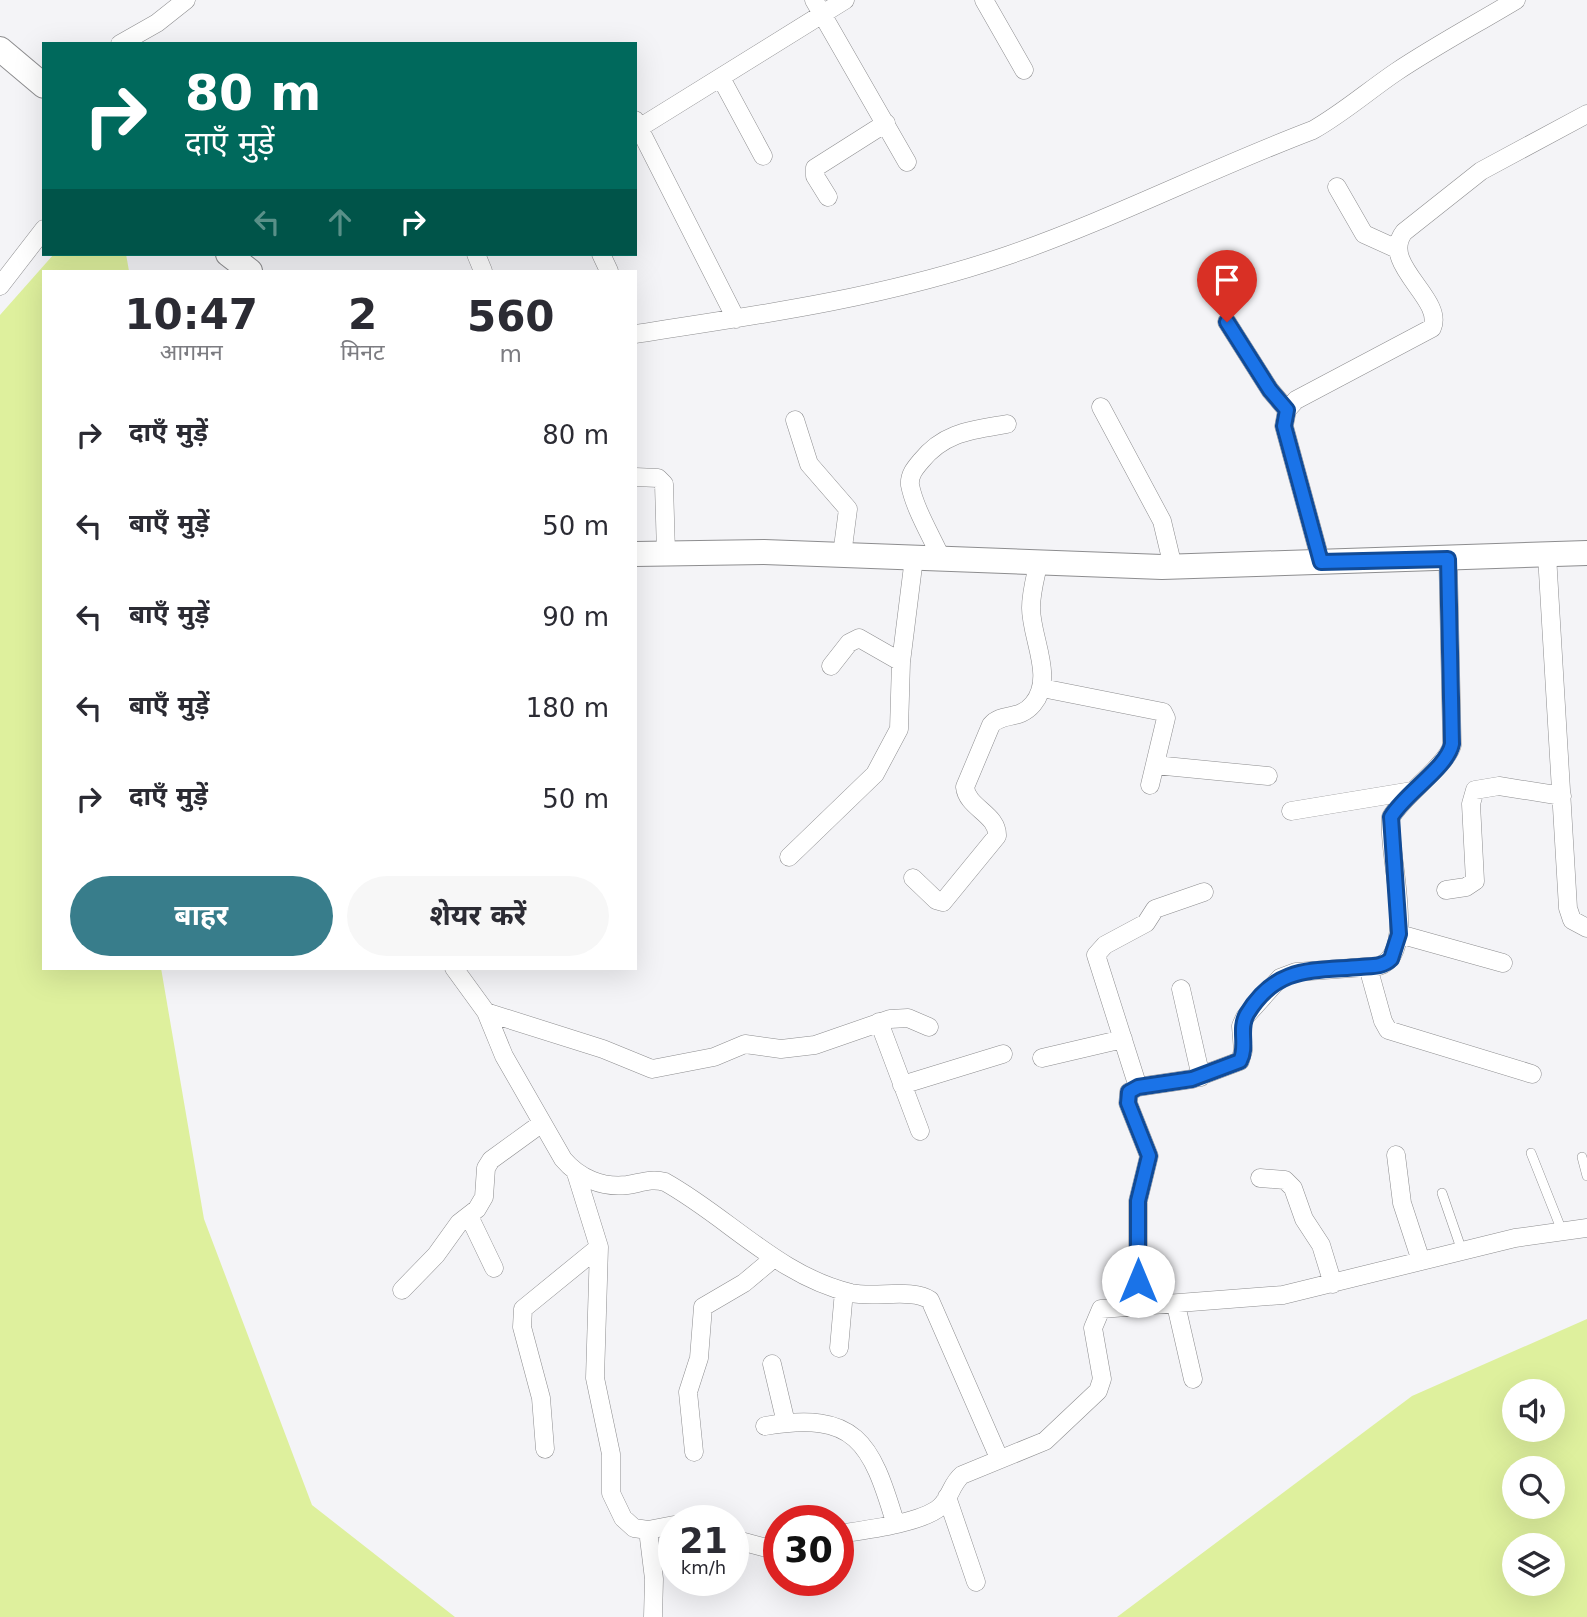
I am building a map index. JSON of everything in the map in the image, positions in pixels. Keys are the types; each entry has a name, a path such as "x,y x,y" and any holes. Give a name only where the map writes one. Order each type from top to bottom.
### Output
{"street":[{"path":"124,42 157,23 186,0"},
{"path":"736,319 637,124 721,78 819,7 845,0"},
{"path":"984,0 1024,70"},
{"path":"637,334 872,295 923,282 1082,229 1240,158 1313,130 1339,115 1377,85 1430,50 1516,0"},
{"path":"819,7 907,162"},
{"path":"0,49 42,84"},
{"path":"721,78 763,156"},
{"path":"1397,249 1404,232 1468,179 1587,114"},
{"path":"828,197 815,169 886,123"},
{"path":"1321,562 1284,426 1287,410 1296,400 1432,328 1433,314 1397,249 1364,234 1337,187"},
{"path":"0,286 42,232"},
{"path":"231,256 249,270"},
{"path":"1227,322 1270,390 1287,410"},
{"path":"1101,407 1162,521 1173,567"},
{"path":"795,420 809,464 848,509 842,555"},
{"path":"942,560 911,488 911,475 926,454 946,437 958,432 1007,424"},
{"path":"637,478 658,478 664,484 666,553"},
{"path":"637,554 842,555 1038,565 1173,567 1587,553"},
{"path":"1547,555 1568,908 1572,920 1587,928"},
{"path":"789,857 856,796 889,751 901,714 901,663 914,558"},
{"path":"1138,1308 1138,1201 1149,1156 1128,1103 1129,1092 1138,1087 1201,1077 1240,1061 1243,1051 1241,1026 1245,1017 1280,978 1296,972 1383,965 1391,959 1399,934 1390,826 1396,808 1449,754 1452,744 1448,559"},
{"path":"913,878 936,901 943,902 994,843 997,827 968,797 965,788 991,725 998,719 1024,713 1042,688 1031,606 1038,565"},
{"path":"831,666 849,643 859,638 901,663"},
{"path":"1042,688 1161,710 1166,718 1150,785"},
{"path":"1155,765 1268,776"},
{"path":"1446,890 1466,887 1475,881 1471,804 1475,790 1499,786 1562,796"},
{"path":"1291,811 1412,791"},
{"path":"1138,1087 1096,955 1105,946 1141,927 1155,909 1204,892"},
{"path":"1399,934 1503,963"},
{"path":"1368,967 1388,1030 1532,1073"},
{"path":"455,970 486,1012 504,1056 563,1159 576,1174 587,1180 616,1185 657,1180 665,1182 774,1258 845,1290 878,1296 919,1294 930,1300 999,1458"},
{"path":"1181,989 1201,1077"},
{"path":"486,1012 603,1049 652,1069 714,1057 745,1044 781,1049 815,1045 879,1022 908,1018 929,1027"},
{"path":"879,1022 920,1131"},
{"path":"1042,1058 1123,1038"},
{"path":"902,1085 1003,1054"},
{"path":"402,1290 436,1255 459,1223 469,1216 484,1197 486,1168 491,1160 542,1123"},
{"path":"1396,1155 1402,1203 1421,1261"},
{"path":"576,1174 599,1247 596,1378 611,1454 611,1493 627,1522 634,1528 658,1528"},
{"path":"1260,1178 1285,1180 1293,1188 1304,1219 1321,1245 1333,1284"},
{"path":"469,1216 494,1268"},
{"path":"854,1531 930,1513 947,1497 953,1483 962,1475 1054,1436 1098,1391 1102,1379 1093,1328 1098,1312 1105,1308 1138,1308 1283,1295 1515,1238 1587,1228"},
{"path":"545,1449 541,1398 522,1327 523,1309 599,1247"},
{"path":"694,1452 688,1392 699,1358 703,1307 744,1283 774,1258"},
{"path":"839,1348 845,1290"},
{"path":"1177,1305 1193,1379"},
{"path":"772,1364 786,1423"},
{"path":"765,1426 811,1421 831,1424 857,1440 874,1462 894,1522"},
{"path":"947,1497 976,1582"},
{"path":"648,1530 653,1557 653,1617"}],"lane":[{"path":"1531,1153 1562,1231"},
{"path":"1582,1157 1587,1176"},
{"path":"1442,1193 1462,1251"}],"green space":[{"path":"52,256 126,256 129,270 42,270 42,970 161,970 204,1219 312,1505 455,1617 0,1617 0,315"},
{"path":"1587,1319 1587,1617 1117,1617 1412,1396"}],"route":[{"path":"1138,1281 1138,1201 1149,1156 1128,1103 1129,1092 1138,1087 1192,1079 1240,1061 1243,1051 1241,1026 1245,1017 1252,1006 1280,978 1296,972 1378,966 1391,959 1399,934 1391,817 1396,808 1449,754 1452,744 1448,559 1321,562 1284,426 1287,410 1270,390 1227,322"}]}
